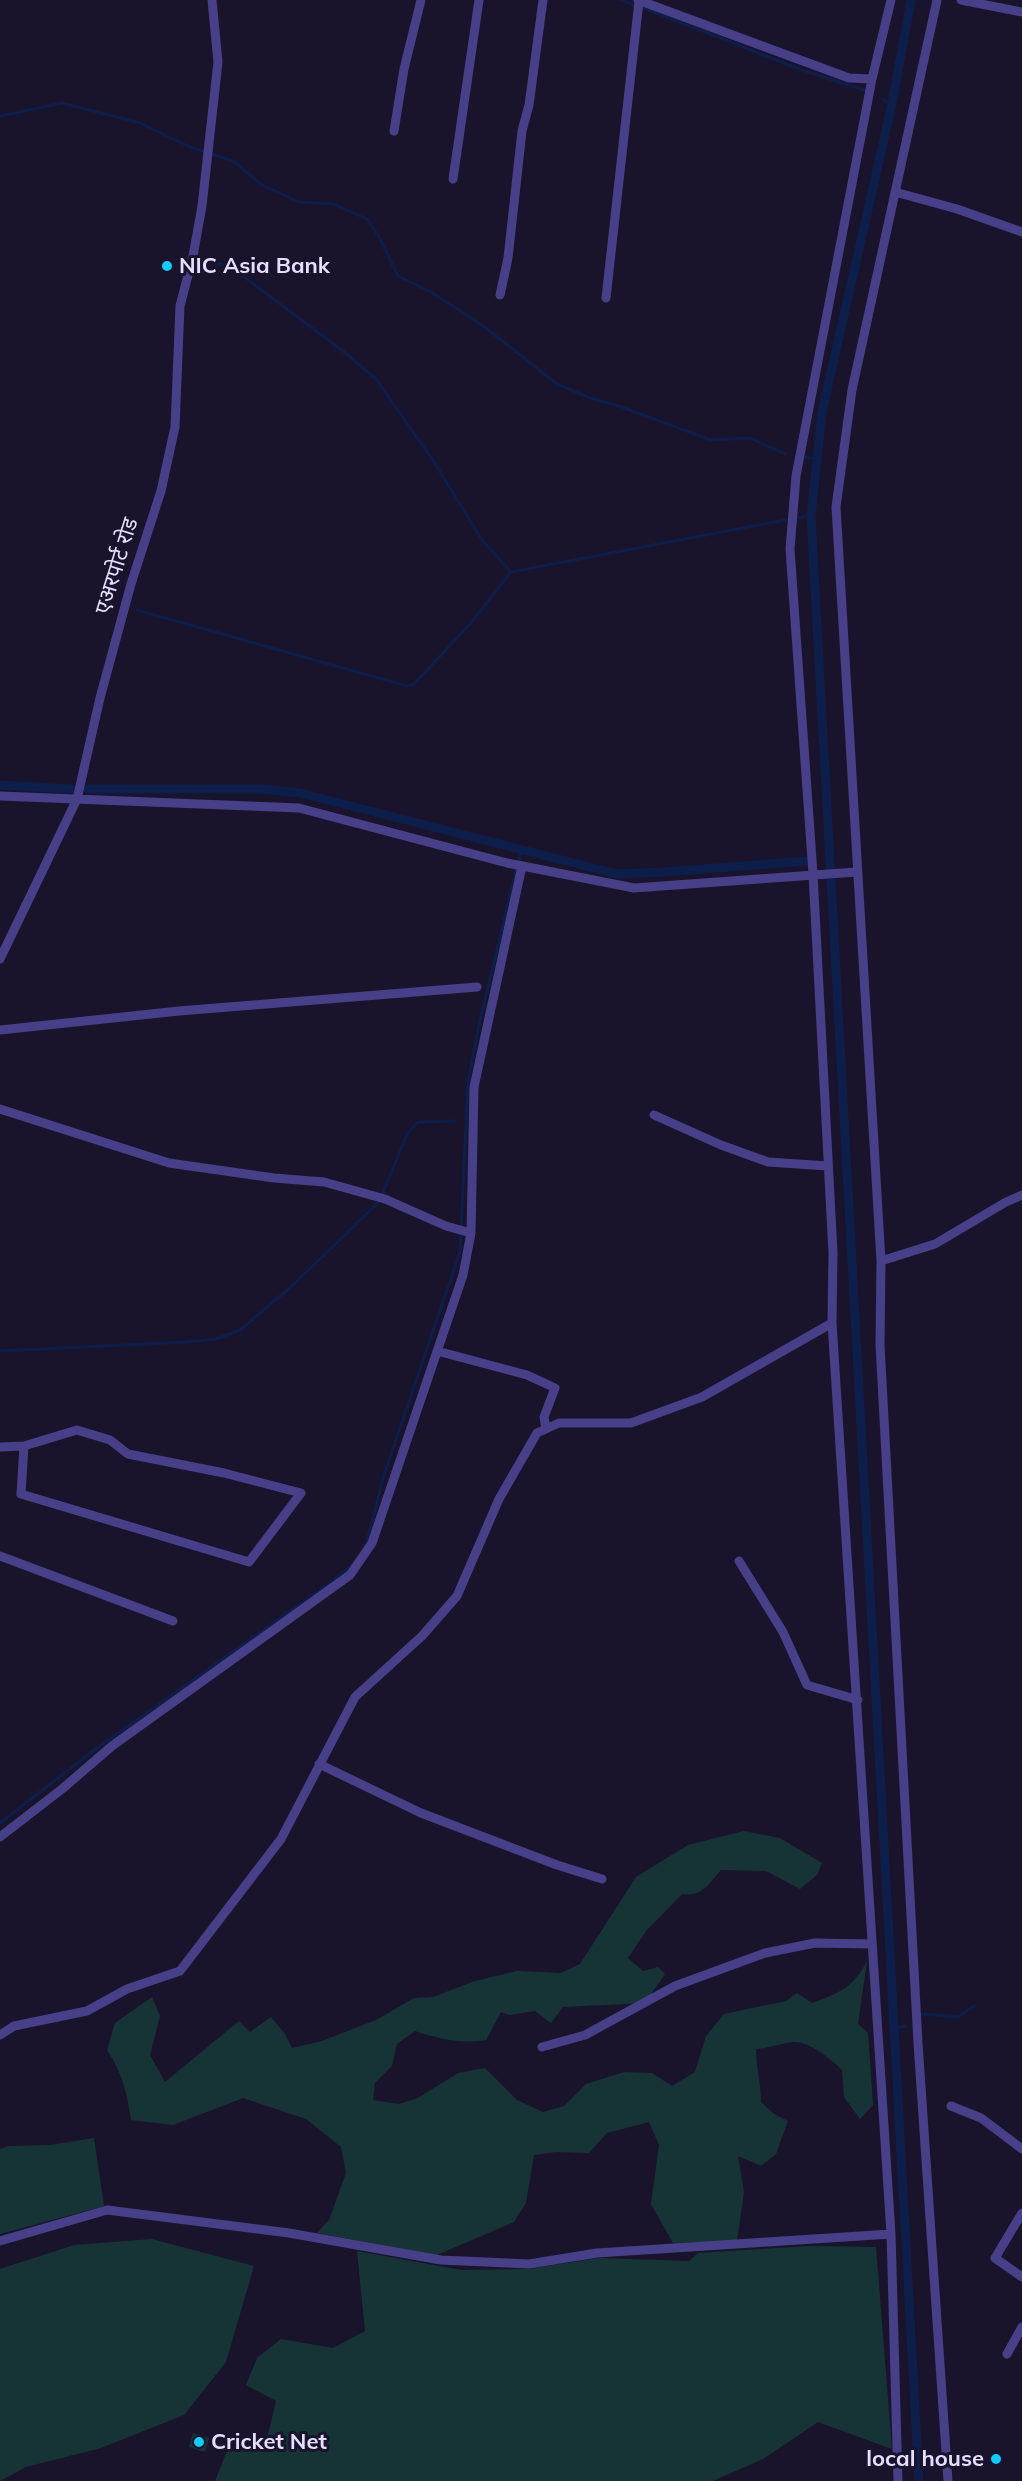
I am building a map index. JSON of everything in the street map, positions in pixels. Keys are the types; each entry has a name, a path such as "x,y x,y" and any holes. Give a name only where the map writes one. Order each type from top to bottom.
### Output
{"street":[{"name":"एअरपोर्ट रोड","path":"0,959 77,799 100,698 131,584 161,491 175,427 180,306 193,256 207,168 218,62 212,0"},
{"path":"394,131 404,69 422,0"},
{"path":"453,179 478,0"},
{"path":"500,295 508,258 522,131 529,105 543,0"},
{"path":"606,298 638,0 849,78 872,79"},
{"path":"891,0 872,79 796,476 790,549 813,874 833,1253 832,1323 891,2234 898,2481"},
{"path":"937,0 852,390 836,507 852,872 862,937 881,1261 880,1345 915,1984 948,2481"},
{"path":"961,0 1022,12"},
{"path":"896,192 957,209 1022,232"},
{"path":"0,796 299,808 507,863 633,888 852,872"},
{"path":"0,1837 62,1789 112,1746 350,1575 372,1543 463,1275 471,1233 474,1087 521,866"},
{"path":"0,1030 179,1011 477,987"},
{"path":"0,1109 168,1163 274,1178 324,1182 385,1199 471,1233"},
{"path":"654,1116 721,1145 768,1162 828,1166"},
{"path":"881,1261 935,1244 1022,1195"},
{"path":"0,2035 14,2026 87,2011 127,1989 180,1971 281,1839 355,1697 422,1636 457,1596 499,1499 537,1433 559,1424 631,1423 702,1396 832,1323"},
{"path":"437,1351 527,1375 555,1388 544,1417 546,1429"},
{"path":"0,1447 24,1446 77,1430 110,1440 128,1454 224,1473 301,1493 249,1562 21,1494 24,1446"},
{"path":"0,1556 173,1621"},
{"path":"739,1561 783,1632 807,1685 858,1700"},
{"path":"320,1764 421,1813 557,1865 602,1879"},
{"path":"542,2047 585,2035 675,1986 765,1953 815,1943 872,1944"},
{"path":"951,2106 981,2118 1022,2149"},
{"path":"0,2241 107,2210 289,2234 441,2260 529,2264 597,2253 891,2234"},
{"path":"1022,2213 994,2258 1022,2277"},
{"path":"1006,2354 1022,2328"}],"green space":[{"path":"744,1831 780,1838 822,1863 817,1875 800,1889 766,1871 721,1870 700,1891 682,1894 646,1931 628,1958 643,1971 658,1967 665,1974 645,2003 563,2007 551,2023 535,2011 510,2015 501,2012 486,2040 450,2040 415,2031 397,2044 392,2066 375,2083 373,2100 399,2104 418,2098 458,2073 485,2068 517,2100 543,2112 564,2106 586,2084 624,2072 652,2073 672,2086 695,2072 706,2036 724,2014 786,2001 797,1993 812,2003 851,1984 867,1961 858,2024 868,2033 873,2105 860,2119 844,2097 842,2070 813,2048 794,2042 756,2049 761,2102 774,2114 788,2121 776,2154 761,2166 738,2156 744,2192 737,2241 673,2243 651,2204 659,2145 649,2122 607,2133 589,2153 556,2152 534,2155 526,2203 514,2222 437,2255 317,2233 329,2220 346,2173 341,2147 306,2119 243,2098 173,2125 131,2120 123,2083 117,2066 107,2050 115,2023 152,1997 160,2016 150,2055 165,2082 239,2021 250,2032 271,2017 285,2034 292,2048 322,2041 376,2020 414,1998 433,1997 475,1981 517,1971 561,1973 580,1964 636,1877 688,1845"},
{"path":"94,2138 104,2206 0,2234 0,2149 8,2146 50,2145"},
{"path":"152,2239 254,2266 226,2362 184,2415 101,2448 26,2467 0,2481 0,2269 74,2245"},
{"path":"809,2246 876,2247 892,2449 818,2422 763,2459 713,2481 215,2481 227,2451 264,2451 276,2401 246,2385 257,2358 281,2339 333,2348 365,2331 357,2251 461,2270 528,2269 599,2258 689,2261 698,2253"},
{"name":"Cricket Net","path":"193,2433 209,2438 205,2452 189,2447"}],"waterway":[{"path":"621,0 635,5"},
{"path":"911,0 892,104 822,412 811,516 919,2481"},
{"path":"641,7 802,70 867,91"},
{"path":"882,99 892,104"},
{"path":"0,116 62,103 140,123 190,147 233,161 262,185 299,202 334,204 367,219 378,235 398,276 431,292 482,325 557,384 590,398 616,405 711,440 750,438 785,454"},
{"path":"199,258 232,268 343,351 376,379 434,462 482,540 511,572 785,520"},
{"path":"805,457 817,459"},
{"path":"797,518 811,516"},
{"path":"137,610 407,686 414,684 470,624 511,572"},
{"path":"0,785 71,789"},
{"path":"88,789 262,789 300,793 617,874 808,861"},
{"path":"366,1545 384,1475 460,1252 468,1081 480,1020 521,851"},
{"path":"382,1195 407,1134 418,1122 455,1121"},
{"path":"0,1351 186,1342 216,1339 240,1330 292,1286 380,1201"},
{"path":"0,1823 97,1748 333,1581 352,1565"},
{"path":"923,2014 958,2017 974,2006"},
{"path":"894,2028 905,2026"}],"place":[{"name":"NIC Asia Bank","path":"167,266"},
{"name":"Cricket Net","path":"199,2442"},
{"name":"local house","path":"996,2459"}]}
